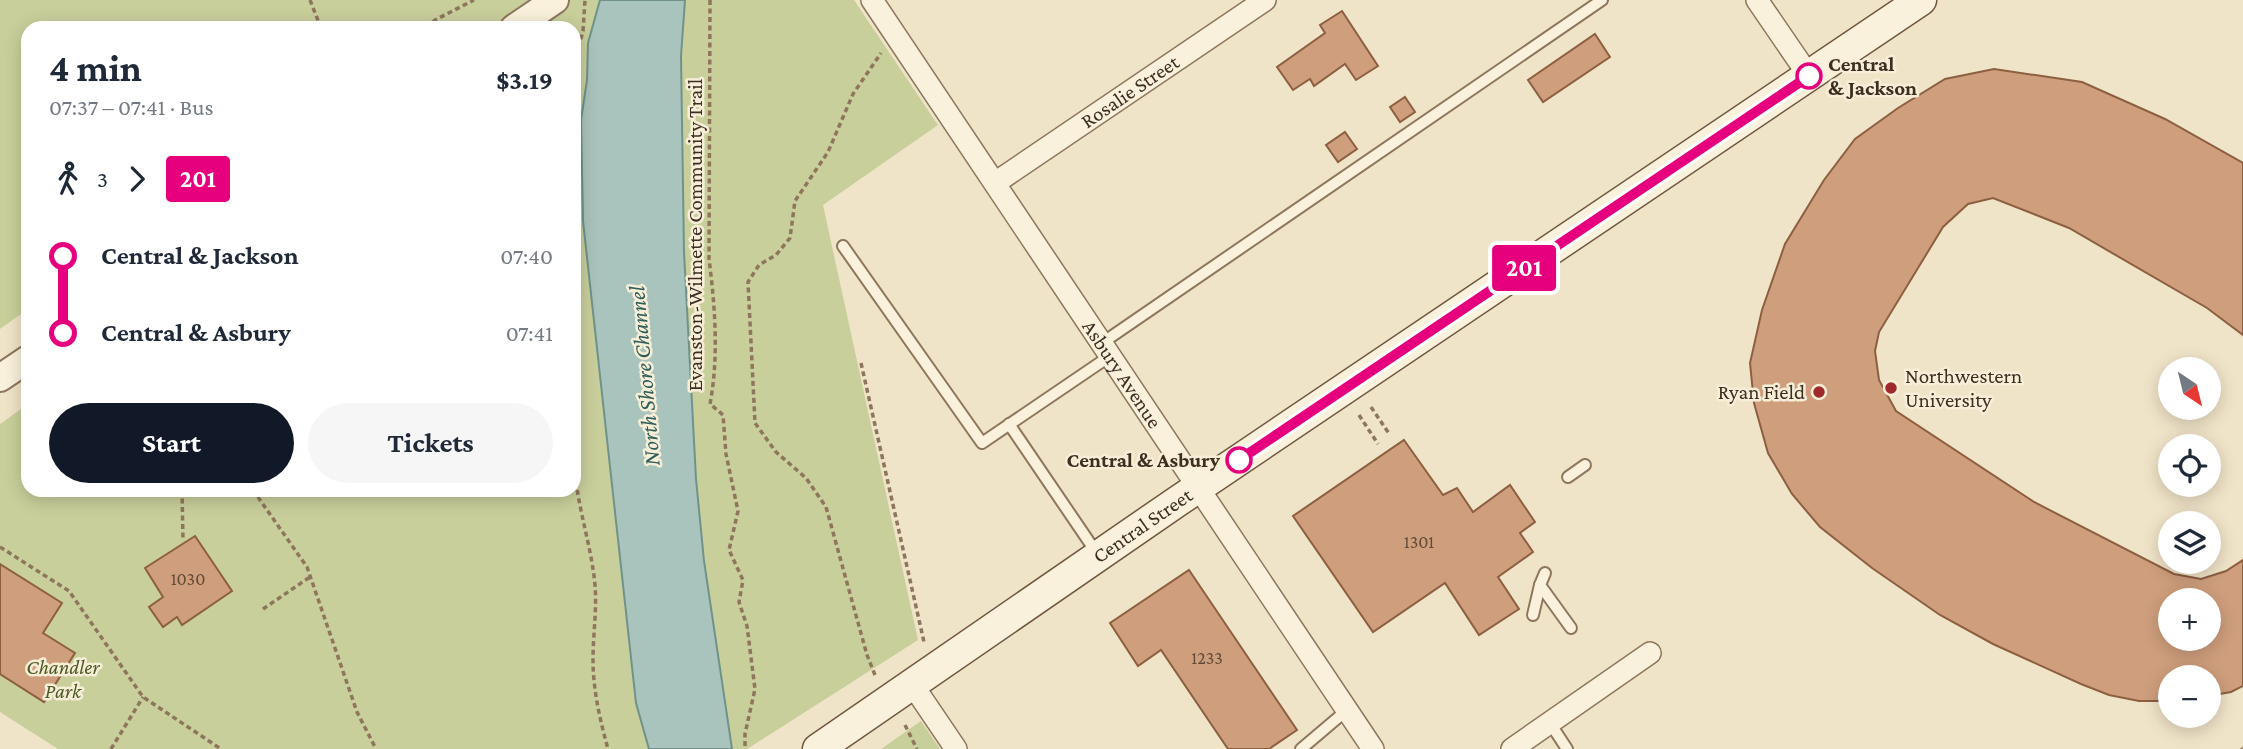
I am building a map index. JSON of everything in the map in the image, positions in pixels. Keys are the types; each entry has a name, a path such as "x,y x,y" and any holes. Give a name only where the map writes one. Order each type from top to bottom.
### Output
{"main road":[{"name":"Central Street","path":"818,749 1099,555 1921,0"}],"street":[{"name":"Asbury Avenue","path":"872,0 1373,749"},
{"name":"Rosalie Street","path":"995,183 1265,0"},
{"path":"1757,0 1809,76"},
{"path":"524,21 553,2"},
{"path":"0,378 21,364"},
{"path":"1511,749 1650,653"},
{"path":"912,684 956,749"}],"lane":[{"path":"843,246 982,443 1106,349 1601,0"},
{"path":"1009,424 1099,555"},
{"path":"1568,477 1585,465"},
{"path":"1533,615 1545,573"},
{"path":"1540,585 1571,628"},
{"path":"1301,749 1346,710"},
{"path":"1550,723 1567,749"}],"path":[{"path":"310,0 318,21"},
{"path":"434,21 474,0"},
{"path":"581,38 585,0"},
{"name":"Evanston-Wilmette Community Trail","path":"710,0 709,259 714,295 714,383 710,404 723,415 726,454 738,511 729,550 743,580 739,602 747,626 755,689 745,734 745,749"},
{"path":"875,675 826,507 806,478 776,452 755,423 748,282 759,265 776,255 790,237 795,201 828,152 853,94 881,53"},
{"path":"861,363 924,642"},
{"path":"1371,407 1391,435"},
{"path":"1359,415 1378,444"},
{"path":"182,497 183,540"},
{"path":"258,497 307,567 358,712 376,749"},
{"path":"579,497 593,564 593,662 598,711 608,749"},
{"path":"0,547 69,591 143,697 221,749"},
{"path":"262,609 310,577"},
{"path":"111,749 143,697"},
{"path":"905,725 917,749"}],"green space":[{"name":"Chandler Park","path":"0,0 854,0 938,125 823,205 918,640 747,749 58,749 0,712 0,424 21,409 21,497 581,497 581,21 21,21 21,314 0,329"},
{"path":"921,721 940,749 881,749"}],"water":[{"name":"North Shore Channel","path":"600,0 685,0 681,56 684,252 696,479 704,561 732,749 649,749 636,703 583,221 581,120 587,80 588,43"}],"building":[{"path":"1342,11 1378,66 1356,80 1345,64 1314,86 1310,79 1293,90 1277,67 1325,33 1320,25"},
{"path":"1595,34 1610,57 1543,102 1528,80"},
{"name":"Ryan Field","path":"1994,69 2082,82 2165,119 2243,163 2243,335 2207,308 2069,228 1993,198 1968,204 1943,227 1879,332 1875,351 1879,380 1896,411 2034,502 2158,566 2158,574 2201,579 2221,574 2243,560 2243,686 2221,694 2221,665 2158,665 2158,701 2139,701 2109,695 2081,684 1993,644 1940,615 1872,568 1820,527 1792,494 1768,453 1754,403 1750,363 1762,310 1785,244 1824,180 1855,139 1945,79"},
{"path":"1405,97 1415,112 1400,122 1390,107"},
{"path":"1345,132 1357,149 1338,162 1326,145"},
{"path":"1404,440 1443,495 1457,488 1473,512 1510,485 1535,522 1520,533 1533,552 1498,577 1519,609 1479,635 1445,583 1373,632 1293,516"},
{"path":"195,536 232,591 182,625 177,617 163,627 149,607 163,597 145,568"},
{"path":"0,564 62,603 43,633 75,653 44,702 0,674"},
{"path":"1189,570 1297,730 1269,749 1228,749 1161,650 1138,666 1110,623"}],"bus line":[{"name":"201","path":"1239,460 1809,76"}],"place":[{"name":"Central & Jackson","path":"1809,76"},
{"name":"Northwestern University","path":"1891,388"},
{"name":"Ryan Field","path":"1819,392"},
{"name":"Central & Asbury","path":"1239,460"}]}
